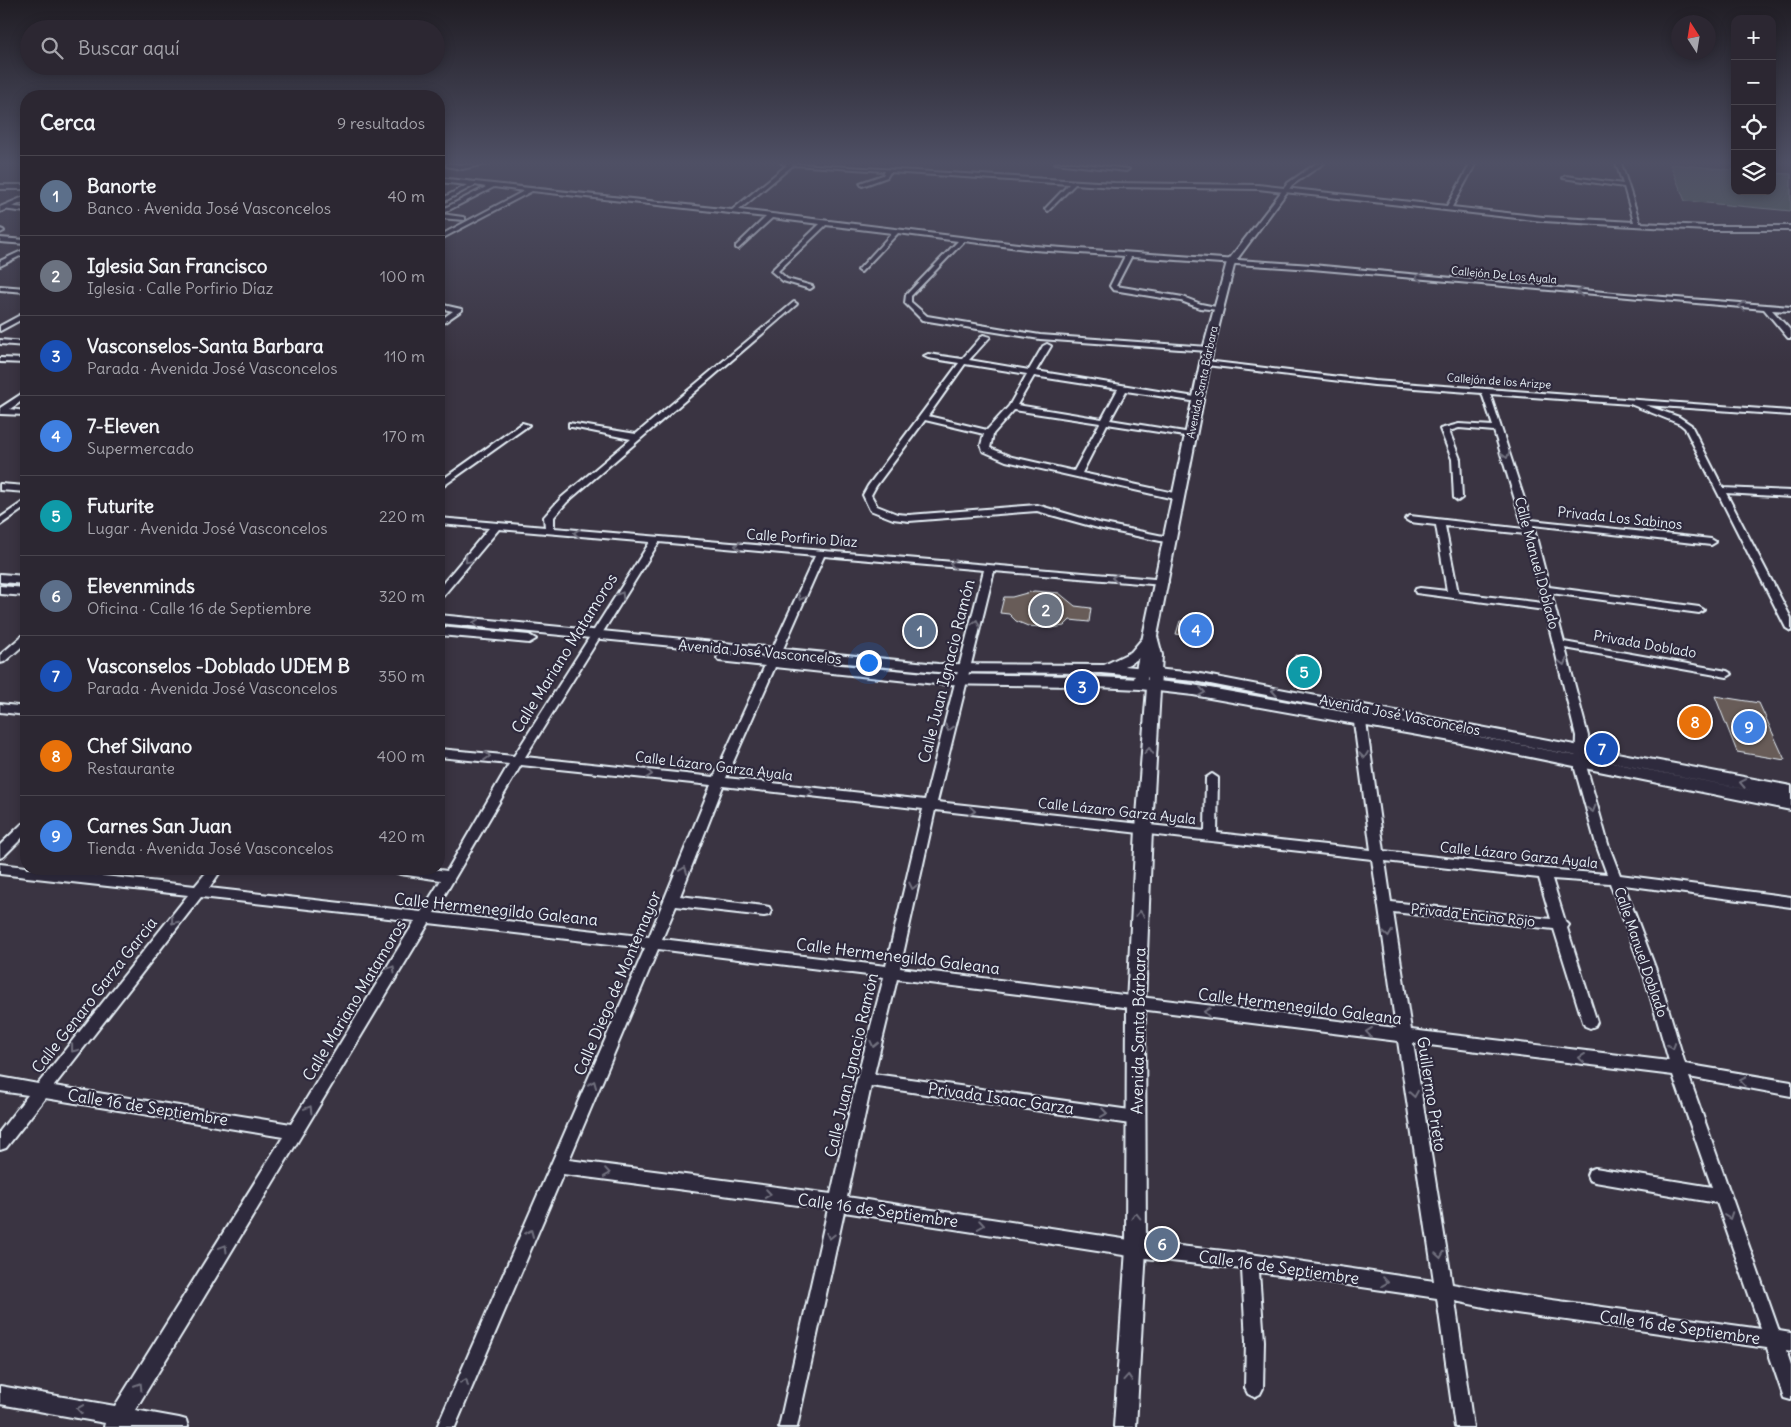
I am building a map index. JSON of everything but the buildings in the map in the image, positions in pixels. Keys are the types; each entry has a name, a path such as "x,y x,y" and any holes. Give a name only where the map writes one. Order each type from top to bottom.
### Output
{"main road":[{"path":"0,578 20,580"},
{"path":"0,590 20,592"},
{"name":"Avenida José Vasconcelos","path":"445,620 591,640 962,675 1075,681 1148,678"},
{"name":"Avenida José Vasconcelos","path":"445,631 591,640"},
{"path":"1101,670 1136,655 1149,639"},
{"name":"Avenida José Vasconcelos","path":"962,675 1101,670 1270,702 1358,713 1581,756 1791,792"},
{"name":"Avenida José Vasconcelos","path":"1581,756 1791,804"}],"street":[{"path":"738,247 757,230"},
{"path":"810,287 785,280 774,271 816,230"},
{"name":"Callejón De Los Ayala","path":"886,230 962,240 1129,255 1337,269 1791,309"},
{"name":"Avenida Santa Bárbara","path":"1125,1427 1136,1249 1136,1003 1144,829 1148,678 1156,655 1149,639 1163,582 1208,349 1218,308 1231,262 1256,230"},
{"path":"861,270 897,231"},
{"path":"0,240 20,242"},
{"path":"962,240 908,296 907,302 925,318 1040,337 1208,349"},
{"path":"0,264 20,253"},
{"path":"1129,255 1113,286 1115,289 1183,299 1200,306 1218,308"},
{"path":"0,288 20,290"},
{"path":"550,531 549,518 564,500 794,304"},
{"path":"445,307 459,310 445,320"},
{"path":"1767,308 1791,336"},
{"path":"0,329 20,317"},
{"path":"986,337 964,361 872,486 867,495 873,508 896,517 909,518 1037,508 1098,525 1170,540"},
{"path":"0,342 20,344"},
{"path":"1047,346 1012,407 989,433 985,446 994,454 1039,466 1179,497"},
{"path":"928,356 1198,400"},
{"path":"0,360 20,361"},
{"name":"Callejón de los Arizpe","path":"1206,363 1325,379 1791,413"},
{"path":"1076,473 1123,388"},
{"name":"Calle Manuel Doblado","path":"1486,392 1528,527 1559,644 1582,736 1581,756 1600,834 1652,978 1679,1070 1791,1391"},
{"path":"1,411 20,399"},
{"path":"1629,400 1649,411 1686,424 1791,628"},
{"path":"1012,407 1191,435"},
{"path":"1,411 20,413"},
{"path":"922,417 989,433"},
{"path":"445,482 526,424"},
{"path":"572,425 636,438"},
{"path":"1458,498 1456,459 1444,429 1459,426 1498,429"},
{"path":"0,487 20,489"},
{"path":"1720,490 1791,494"},
{"path":"0,522 20,507"},
{"name":"Privada Los Sabinos","path":"1410,519 1711,542"},
{"path":"1440,522 1453,595"},
{"name":"Calle Porfirio Díaz","path":"445,523 1163,582"},
{"path":"445,587 496,526"},
{"name":"Calle Mariano Matamoros","path":"116,1421 295,1132 450,876 518,759 591,640 656,540"},
{"name":"Calle Diego de Montemayor","path":"446,1427 672,900 718,782 772,658 821,553"},
{"name":"Calle Juan Ignacio Ramón","path":"788,1427 865,1079 890,973 909,904 930,806 990,567"},
{"path":"1544,589 1699,610"},
{"path":"1420,591 1548,607"},
{"path":"0,660 20,643"},
{"name":"Privada Doblado","path":"1559,644 1726,674"},
{"path":"0,708 20,710"},
{"name":"Guillermo Prieto","path":"1358,713 1384,906 1446,1291 1464,1427"},
{"name":"Calle Lázaro Garza Ayala","path":"445,753 518,759 1544,874 1616,880 1791,902"},
{"path":"1211,836 1212,778"},
{"path":"0,853 20,833"},
{"name":"Calle Hermenegildo Galeana","path":"0,869 20,871"},
{"path":"1544,874 1562,925 1590,1022"},
{"name":"Calle Hermenegildo Galeana","path":"49,875 423,919 652,943 1679,1070 1791,1089"},
{"name":"Calle Genaro Garza Garcia","path":"0,1143 211,875"},
{"path":"443,875 450,876"},
{"path":"672,900 764,911"},
{"name":"Privada Encino Rojo","path":"1384,906 1562,925"},
{"name":"Privada Isaac Garza","path":"865,1079 1137,1118"},
{"name":"Calle 16 de Septiembre","path":"0,1084 295,1132"},
{"name":"Calle 16 de Septiembre","path":"559,1166 838,1203 1136,1249 1250,1262 1446,1291 1509,1303 1791,1342"},
{"path":"1595,1176 1722,1196"},
{"path":"1250,1262 1255,1341 1254,1388"},
{"path":"0,1396 116,1421 180,1427"}],"place":[{"name":"Iglesia San Francisco","path":"1046,610"},
{"name":"7-Eleven","path":"1196,630"},
{"name":"Banorte","path":"920,631"},
{"name":"Futurite","path":"1304,672"},
{"name":"Vasconselos-Santa Barbara","path":"1082,687"},
{"name":"Chef Silvano","path":"1695,722"},
{"name":"Carnes San Juan","path":"1749,727"},
{"name":"Vasconselos -Doblado UDEM B","path":"1602,749"},
{"name":"Elevenminds","path":"1162,1244"}]}
